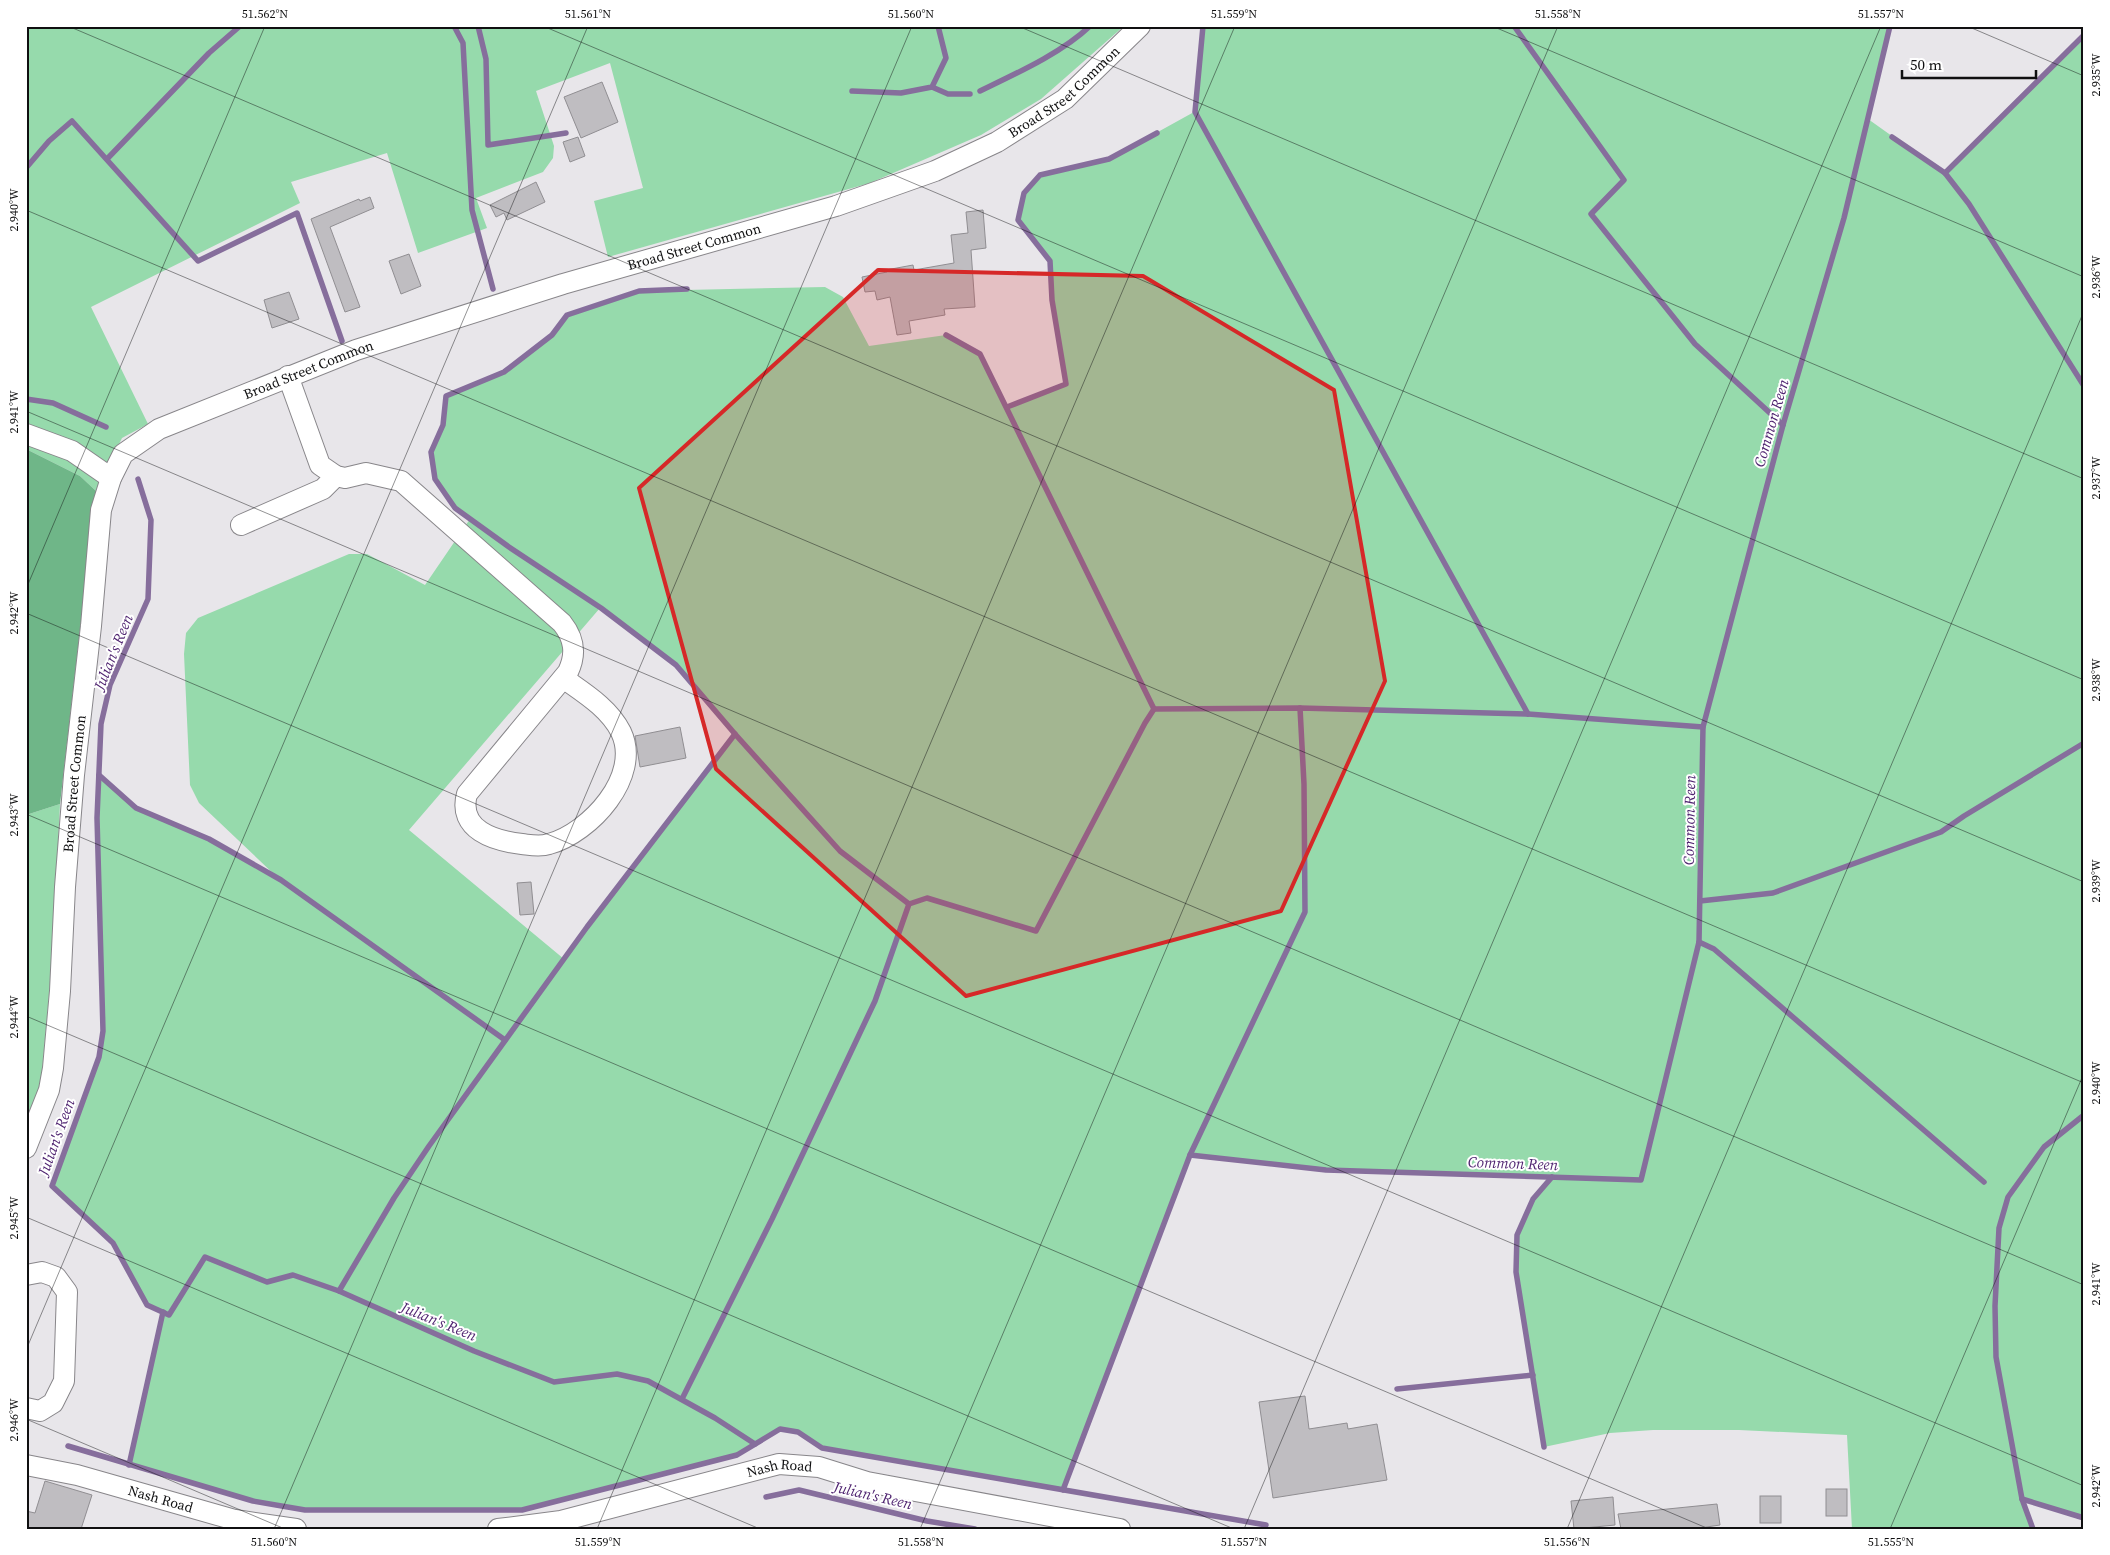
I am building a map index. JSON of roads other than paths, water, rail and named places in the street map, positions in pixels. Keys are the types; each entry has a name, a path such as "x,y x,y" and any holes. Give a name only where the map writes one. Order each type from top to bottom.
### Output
{"street":[{"name":"Broad Street Common","path":"26,1148 49,1090 53,1068 74,775 91,626 101,510 111,478 123,454 159,429 356,350 563,284 836,206 935,171 997,142 1065,99 1140,26"},
{"path":"288,376 320,465 336,476 346,478 366,473 401,481 562,623 571,637 574,646 571,665 563,678 467,794 465,803 467,817 479,831 490,837 512,843 535,846 554,842 581,827 593,817 618,785 626,761 625,746 621,732 605,709 563,678"},
{"path":"26,434 72,451 111,478"},
{"path":"241,525 323,489 336,476"},
{"path":"26,1275 42,1272 56,1276 67,1292 64,1381 53,1403 40,1411 26,1408"},
{"name":"Nash Road","path":"498,1529 561,1521 779,1464 819,1467 867,1482 1120,1529"},
{"name":"Nash Road","path":"26,1465 76,1475 235,1520 296,1529"}],"waterway":[{"path":"107,159 209,53 240,26"},
{"path":"454,26 463,43 472,210 493,289"},
{"path":"478,26 486,59 488,145 566,133"},
{"path":"852,91 901,93 932,87 946,58 938,26"},
{"path":"980,91 1052,54 1079,36 1090,26"},
{"path":"1203,26 1195,112 1528,714"},
{"path":"1514,26 1624,180 1591,214 1695,344 1783,425"},
{"name":"Common Reen","path":"1190,1155 1326,1170 1641,1180 1699,942 1703,727 1783,425 1844,218 1890,26"},
{"path":"1945,173 2084,35"},
{"path":"932,87 948,94 970,94"},
{"path":"26,168 49,141 72,121 198,261 297,213 342,341"},
{"path":"1007,407 1066,384 1052,300 1050,261 1018,220 1024,193 1040,175 1109,159 1157,133"},
{"path":"1892,137 1945,173 1969,204 2084,386"},
{"path":"687,289 639,291 567,315 552,335 504,372 446,396 443,425 431,452 435,479 455,508 509,547 601,608 676,665 840,851 909,904"},
{"path":"946,335 980,354 1154,709"},
{"name":"Julian's Reen","path":"26,399 53,403 106,427"},
{"name":"Julian's Reen","path":"138,479 151,520 148,599 110,685 101,724 97,818 103,1031 99,1057 52,1186 113,1243 147,1305 169,1315 205,1257 267,1282 293,1275 339,1291 474,1351 554,1382 617,1374 648,1381 715,1418 755,1444"},
{"path":"682,1399 772,1219 875,1001 909,904 927,898 1036,931 1154,709 1300,708 1528,714 1703,727"},
{"path":"1063,1490 1190,1155 1305,912 1304,784 1300,708"},
{"path":"339,1291 394,1198 429,1146 587,927 735,734"},
{"path":"1700,901 1773,893 1941,832 2084,743"},
{"path":"99,775 136,808 209,839 281,880 505,1040"},
{"path":"1699,942 1714,949 1984,1182"},
{"path":"2033,1529 2022,1499 1996,1357 1995,1306 1999,1228 2008,1197 2044,1147 2084,1115"},
{"path":"1544,1447 1516,1272 1517,1235 1533,1199 1552,1177"},
{"path":"129,1465 163,1312"},
{"path":"1397,1389 1533,1375"},
{"path":"68,1446 253,1501 305,1510 522,1510 737,1455 780,1429 798,1432 822,1448 1266,1525"},
{"name":"Julian's Reen","path":"766,1497 799,1490 927,1521 975,1529"},
{"path":"2022,1499 2084,1518"}]}
